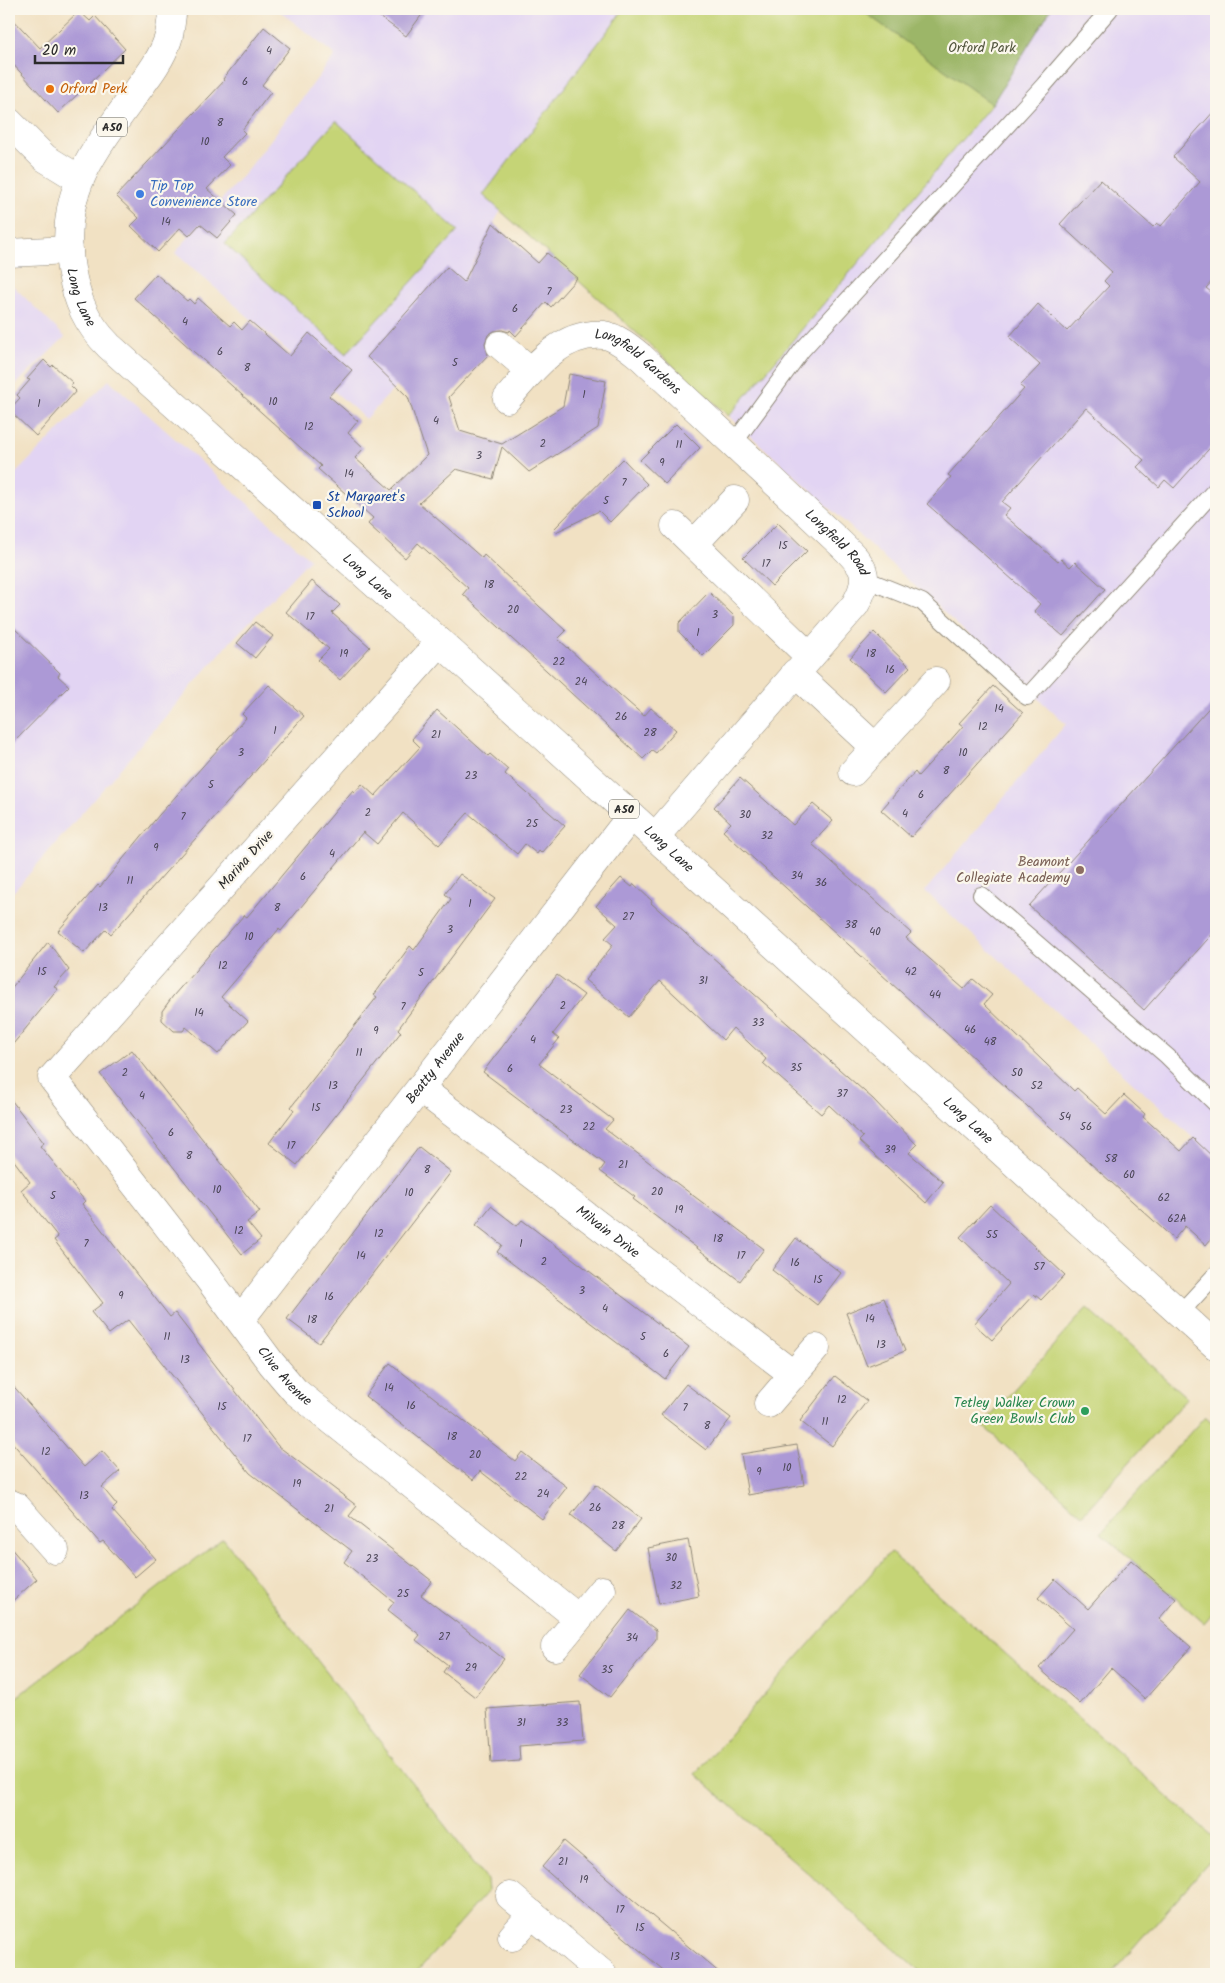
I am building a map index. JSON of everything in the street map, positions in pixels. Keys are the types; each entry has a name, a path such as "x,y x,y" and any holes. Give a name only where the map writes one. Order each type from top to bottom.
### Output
{"street":[{"name":"A50","path":"69,250 68,227 71,202 79,179 95,149 157,62 168,39 173,9"},
{"path":"9,122 45,158 79,179"},
{"path":"9,253 69,250"},
{"name":"Long Lane","path":"69,250 78,301 84,316 98,335 440,642 1216,1346"},
{"name":"Longfield Gardens","path":"507,399 548,354 563,344 582,337 605,335 641,356 734,443"},
{"path":"500,345 531,371"},
{"name":"Longfield Road","path":"654,837 730,752 802,664 855,605 862,592 865,578 858,560 734,443"},
{"path":"735,500 684,535 875,747"},
{"name":"Marina Drive","path":"52,1078 440,642"},
{"path":"853,772 936,681"},
{"name":"Beatty Avenue","path":"240,1320 631,816"},
{"name":"Clive Avenue","path":"52,1078 272,1364 295,1391 578,1618"},
{"name":"Milvain Drive","path":"421,1089 794,1375"},
{"path":"768,1404 816,1348"},
{"path":"9,1504 16,1506 55,1550"},
{"path":"555,1647 602,1590"},
{"path":"510,1896 603,1974"},
{"path":"512,1937 532,1914"}],"lane":[{"path":"734,443 802,350 1044,85 1110,9"},
{"path":"865,578 922,602 1027,697 1216,489"},
{"path":"981,895 1166,1056 1216,1104"},
{"path":"1180,1313 1216,1274"}],"shaded area":[{"path":"277,9 624,9 484,195 501,210 466,275 482,293 366,419 175,253 250,167 335,55"},
{"path":"1051,9 1216,9 1216,1159 925,891 1066,724 729,416 992,104"},
{"path":"9,282 65,337 9,391"},
{"path":"109,380 310,559 231,641 9,897 9,480"}],"green space":[{"path":"624,9 1051,9 992,104 729,416 483,195"},
{"name":"Orford Park","path":"860,9 1051,9 992,104"},
{"path":"336,121 458,231 346,354 225,244"},
{"name":"Tetley Walker Crown Green Bowls Club","path":"1087,1308 1187,1398 1082,1515 982,1425"},
{"path":"1205,1416 1216,1426 1216,1609 1204,1623 1101,1533"},
{"path":"223,1538 487,1880 488,1891 415,1974 9,1974 9,1703"},
{"path":"890,1552 1216,1839 1216,1854 1111,1974 923,1974 695,1774"}],"building":[{"path":"369,9 426,9 406,36"},
{"path":"79,11 90,21 95,16 125,49 58,113 9,60 9,15 40,48"},
{"path":"264,27 290,48 262,85 271,92 242,130 245,133 222,157 230,165 207,189 237,215 217,238 200,224 189,236 180,228 158,252 131,226 139,218 116,196 225,80 223,79"},
{"path":"1216,109 1216,277 1206,288 1216,296 1216,441 1174,488 1165,480 1159,487 1137,467 1144,460 1086,408 1002,502 1010,508 1004,515 1058,562 1061,559 1070,567 1075,562 1105,589 1063,636 1034,611 1040,604 927,504 951,477 948,475 1024,389 1020,386 1040,365 1009,337 1038,304 1067,331 1109,286 1104,281 1112,272 1060,224 1100,180 1153,227 1157,223 1161,226 1200,182 1173,157"},
{"path":"493,223 538,263 547,253 577,278 551,307 546,302 516,336 510,330 509,332 502,330 494,331 488,335 485,343 488,355 449,397 460,431 502,444 563,406 569,374 606,381 598,428 529,472 502,447 493,479 456,469 419,503 482,558 484,555 566,631 558,639 620,695 644,716 651,708 676,730 656,753 652,750 643,759 463,594 468,588 418,543 405,558 368,524 373,518 318,469 321,466 134,298 156,274 187,301 189,299 194,304 198,298 230,326 234,322 242,330 250,321 290,356 309,333 352,370 329,396 358,421 348,433 364,448 355,458 391,490 427,455 408,397 367,357 447,267 464,282"},
{"path":"44,360 51,367 53,365 73,383 70,385 76,391 36,436 9,410 20,398 17,395 30,380 27,379"},
{"path":"676,424 700,448 665,484 640,460"},
{"path":"623,459 647,484 610,522 599,511 556,532 554,529"},
{"path":"778,523 807,551 772,586 743,558"},
{"path":"312,581 340,605 332,613 370,647 340,680 318,660 329,649 286,612"},
{"path":"709,592 734,616 734,625 703,656 679,632 679,623"},
{"path":"255,622 273,636 255,658 237,643"},
{"path":"9,623 60,673 58,676 69,686 9,747"},
{"path":"874,632 910,667 886,692 850,658"},
{"path":"269,685 304,716 111,934 106,929 84,953 58,931 98,885 100,887 159,815 246,718 242,714"},
{"path":"993,686 1023,713 911,837 881,810 915,772 918,776 941,751 963,726 959,723"},
{"path":"1216,700 1216,930 1144,1010 1029,906"},
{"path":"437,710 488,756 490,754 508,770 505,774 565,826 541,853 539,851 537,854 525,844 517,854 468,813 439,845 403,813 377,844 363,832 281,931 279,929 221,997 248,1021 218,1054 186,1027 183,1031 174,1031 162,1020 162,1011 173,996 244,915 247,917 353,790 355,792 362,784 375,796 420,747 412,739"},
{"path":"740,778 793,825 813,804 833,821 812,844 911,933 906,938 964,989 973,979 992,995 984,1004 1074,1091 1077,1088 1106,1114 1124,1095 1145,1114 1143,1117 1181,1151 1193,1138 1216,1160 1216,1233 1206,1245 1185,1226 1174,1239 723,831 731,823 714,807"},
{"path":"460,874 495,899 398,1029 401,1032 297,1165 269,1143 294,1110 291,1107 377,997 374,995 410,946 414,950 451,899 445,894"},
{"path":"621,878 632,887 634,884 652,901 651,903 873,1099 917,1145 909,1153 943,1182 926,1203 859,1141 863,1137 829,1105 821,1114 763,1063 766,1059 733,1028 723,1040 660,981 629,1017 585,980 613,945 605,938 617,925 596,906"},
{"path":"48,942 69,970 54,987 58,989 9,1049 9,991"},
{"path":"557,975 584,995 553,1034 559,1039 539,1064 613,1120 605,1129 764,1249 740,1281 633,1199 635,1197 600,1171 605,1164 483,1072"},
{"path":"132,1050 260,1212 247,1222 261,1239 242,1254 100,1074"},
{"path":"9,1097 44,1143 40,1146 85,1201 82,1204 170,1317 175,1313 278,1446 357,1506 349,1516 432,1581 421,1595 504,1659 475,1697 443,1672 448,1665 416,1640 420,1635 388,1610 394,1602 344,1562 352,1551 250,1473 128,1320 109,1334 91,1312 103,1303 54,1240 58,1237 21,1190 30,1182 9,1154"},
{"path":"419,1147 451,1172 319,1343 287,1319"},
{"path":"990,1205 1065,1275 1041,1300 1034,1294 992,1340 974,1324 1009,1284 960,1237"},
{"path":"491,1206 517,1226 522,1220 689,1347 665,1379 497,1252 502,1245 476,1225"},
{"path":"796,1238 841,1273 817,1305 772,1270"},
{"path":"884,1298 905,1351 867,1366 846,1313"},
{"path":"390,1363 515,1461 522,1452 567,1487 542,1519 480,1471 473,1480 365,1396"},
{"path":"835,1376 867,1401 832,1446 800,1421"},
{"path":"9,1381 84,1467 102,1451 120,1471 102,1487 117,1505 112,1510 156,1559 135,1577 103,1541 100,1543 9,1439"},
{"path":"686,1384 731,1418 706,1450 661,1415"},
{"path":"797,1445 804,1485 748,1495 741,1454"},
{"path":"596,1484 641,1519 616,1551 571,1515"},
{"path":"688,1540 699,1596 659,1604 648,1548"},
{"path":"9,1546 37,1579 9,1604"},
{"path":"1131,1560 1176,1599 1159,1619 1191,1647 1145,1699 1111,1668 1080,1704 1039,1668 1073,1629 1038,1598 1055,1579 1088,1609"},
{"path":"630,1610 656,1630 656,1639 610,1697 580,1674"},
{"path":"580,1702 583,1741 519,1746 520,1761 491,1763 487,1709"},
{"path":"564,1841 721,1974 668,1974 582,1902 542,1867"}],"place":[{"name":"Orford Perk","path":"50,89"},
{"name":"Tip Top Convenience Store","path":"140,194"},
{"name":"St Margaret's School","path":"317,505"},
{"name":"Beamont Collegiate Academy","path":"1080,870"},
{"name":"Tetley Walker Crown Green Bowls Club","path":"1085,1411"}]}
